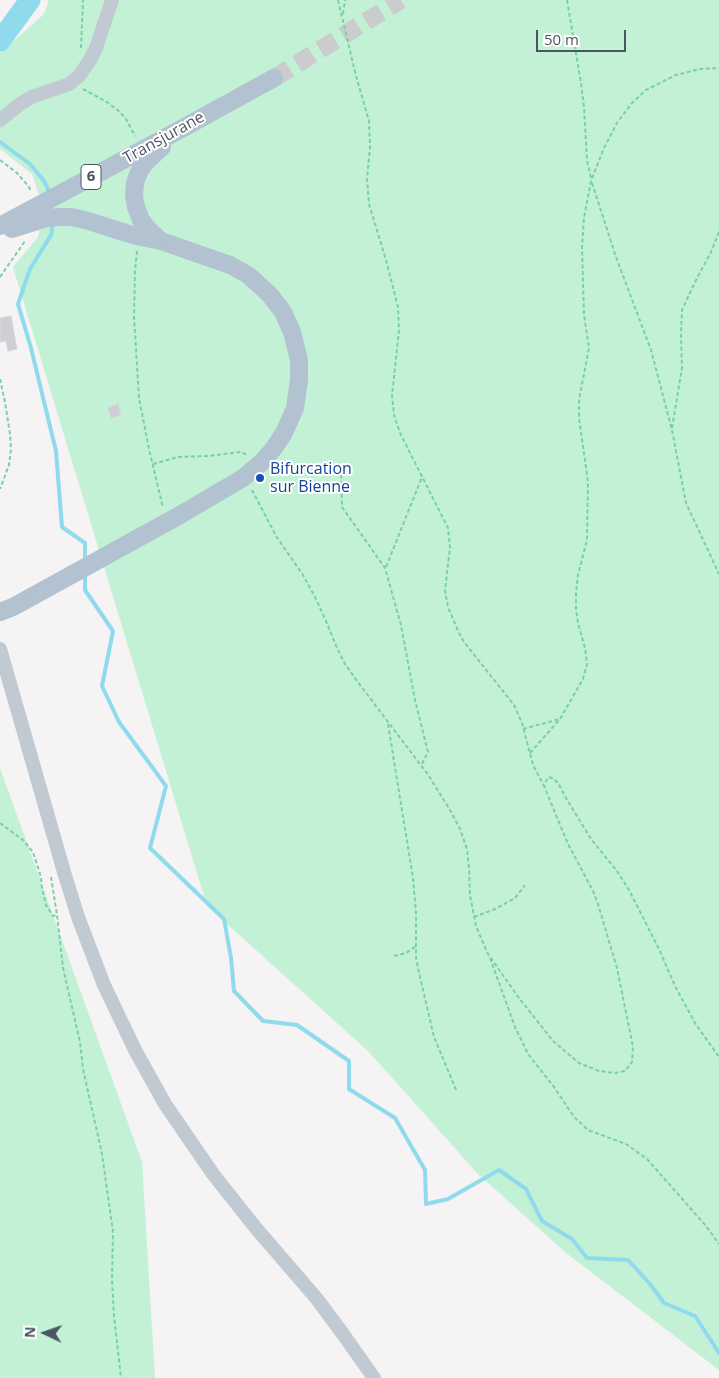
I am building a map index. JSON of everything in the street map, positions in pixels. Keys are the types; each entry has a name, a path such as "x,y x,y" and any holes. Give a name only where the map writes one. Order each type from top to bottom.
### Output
{"main road":[{"name":"Transjurane","path":"0,226 274,78"},
{"path":"162,241 148,229 139,215 134,200 134,186 139,172 145,163 183,128"},
{"path":"0,234 47,218 60,217 85,220 136,236 162,241 230,265 248,275 277,304 292,332 299,360 297,398 288,425 274,448 249,473 172,512 34,596 0,612"}],"street":[{"path":"0,120 32,97 69,84 79,76 90,60 100,38 112,0"},
{"path":"0,649 78,917 104,985 135,1050 165,1104 213,1174 255,1227 321,1304 374,1378"}],"path":[{"path":"81,47 83,0"},
{"path":"338,0 369,121 370,146 367,179 369,204 398,307 399,330 392,396 394,415 400,433 448,528 450,547 446,591 448,608 458,633 514,705 533,765 544,786 568,844 598,904 616,968 633,1047 632,1062 625,1071 615,1073 599,1071 579,1063 553,1041 519,998 488,954"},
{"path":"343,17 345,0"},
{"path":"567,0 581,83 587,160 591,180 616,257 651,350 672,430 686,503 719,574"},
{"path":"529,753 560,720 582,679 587,664 578,622 576,593 587,540 588,482 579,400 589,348 584,316 582,247 584,218 591,180 617,123 632,103 646,90 676,75 700,69 719,68"},
{"path":"69,84 95,95 114,107 126,119 137,139"},
{"path":"672,430 682,368 682,310 719,232"},
{"path":"138,244 135,271 134,317 139,398 153,464 172,512"},
{"path":"0,379 10,434 9,465 0,489"},
{"path":"153,464 178,457 240,452 249,455 249,473 255,494 276,536 303,575 345,664 421,766 460,829 467,848 470,895 476,926 515,1026 528,1054 554,1087 574,1117 588,1130 626,1144 647,1159 706,1226 719,1244"},
{"path":"342,468 342,507 385,568 401,625 415,700 428,752 421,766"},
{"path":"385,568 422,477"},
{"path":"523,729 560,720"},
{"path":"388,722 413,878 418,968 438,1049 457,1092"},
{"path":"544,786 549,777 558,783 591,839 617,871 629,890 695,1023 719,1057"},
{"path":"0,823 23,840 33,852 41,877 46,905 52,916 57,915 63,968 102,1154 113,1232 112,1279 114,1316 122,1378"},
{"path":"474,917 495,909 515,898 525,885"},
{"path":"394,956 406,953 416,946"}],"green space":[{"path":"49,0 719,0 719,1370 565,1252 478,1174 368,1051 207,906 13,267 38,237 44,210 32,174 0,149 0,53 44,14"},
{"path":"0,768 142,1162 155,1378 0,1378"}],"building":[{"path":"11,316 17,349 8,351 6,341 0,342 0,318"},
{"path":"118,404 121,415 111,418 108,408"}],"waterway":[{"path":"0,41 30,0"},
{"path":"0,142 30,164 44,181 50,193"},
{"path":"53,222 51,235 30,269 18,304 31,348 56,451 62,527 85,543 85,563"},
{"path":"85,572 85,590 113,631 102,686 119,722 166,786 150,848 224,919 231,958 234,991 263,1021 297,1025 349,1061 349,1089 395,1118 425,1170 426,1204 448,1199 499,1170 526,1189 542,1221 572,1239 587,1258 628,1260 664,1303 695,1316 719,1353"}],"tunnel":[{"path":"274,78 401,0"}],"place":[{"name":"Bifurcation sur Bienne","path":"260,478"}]}
